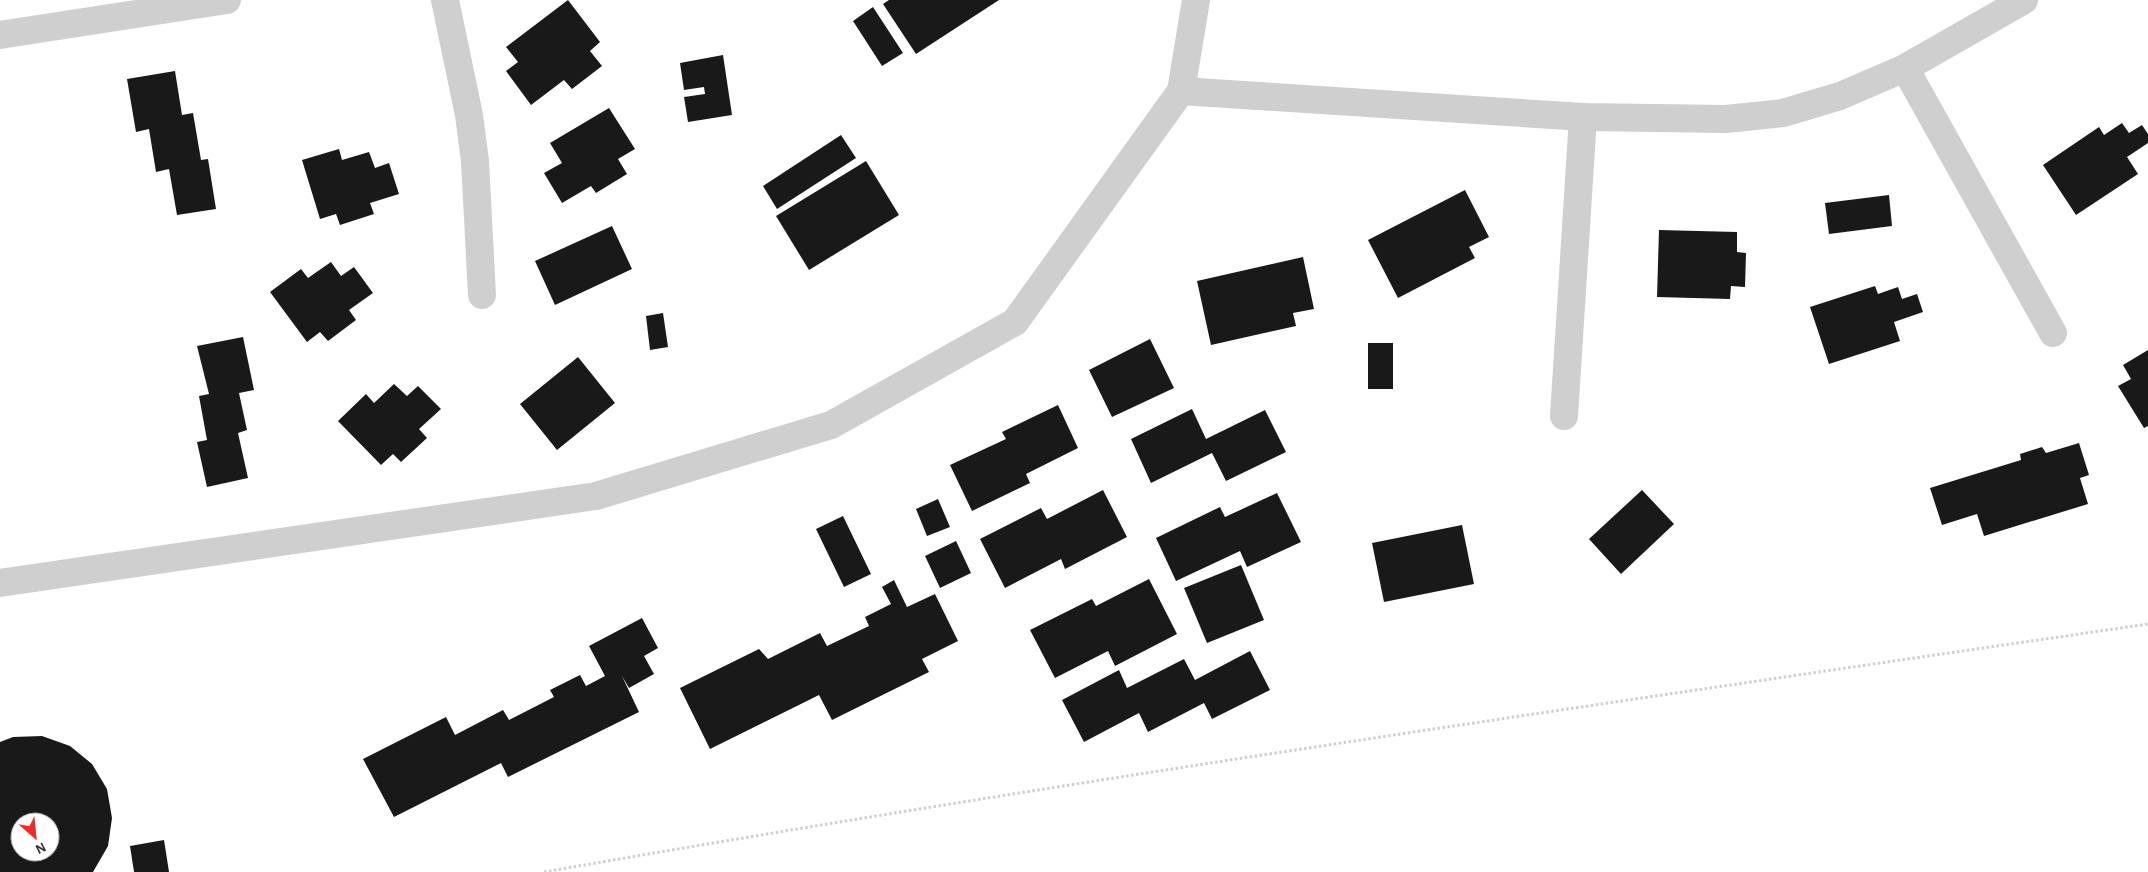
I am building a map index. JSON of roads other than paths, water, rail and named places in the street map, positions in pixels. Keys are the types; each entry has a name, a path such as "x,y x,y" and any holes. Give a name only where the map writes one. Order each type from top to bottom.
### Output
{"street":[{"path":"0,35 227,0"},
{"path":"444,0 469,115 476,161 482,295"},
{"path":"0,582 596,496 831,425 1015,322 1182,91 1196,0"},
{"path":"1182,91 1583,117 1726,119 1783,114 1840,96 1905,68 2024,0"},
{"path":"1905,68 2053,333"},
{"path":"1564,416 1583,117"}]}
